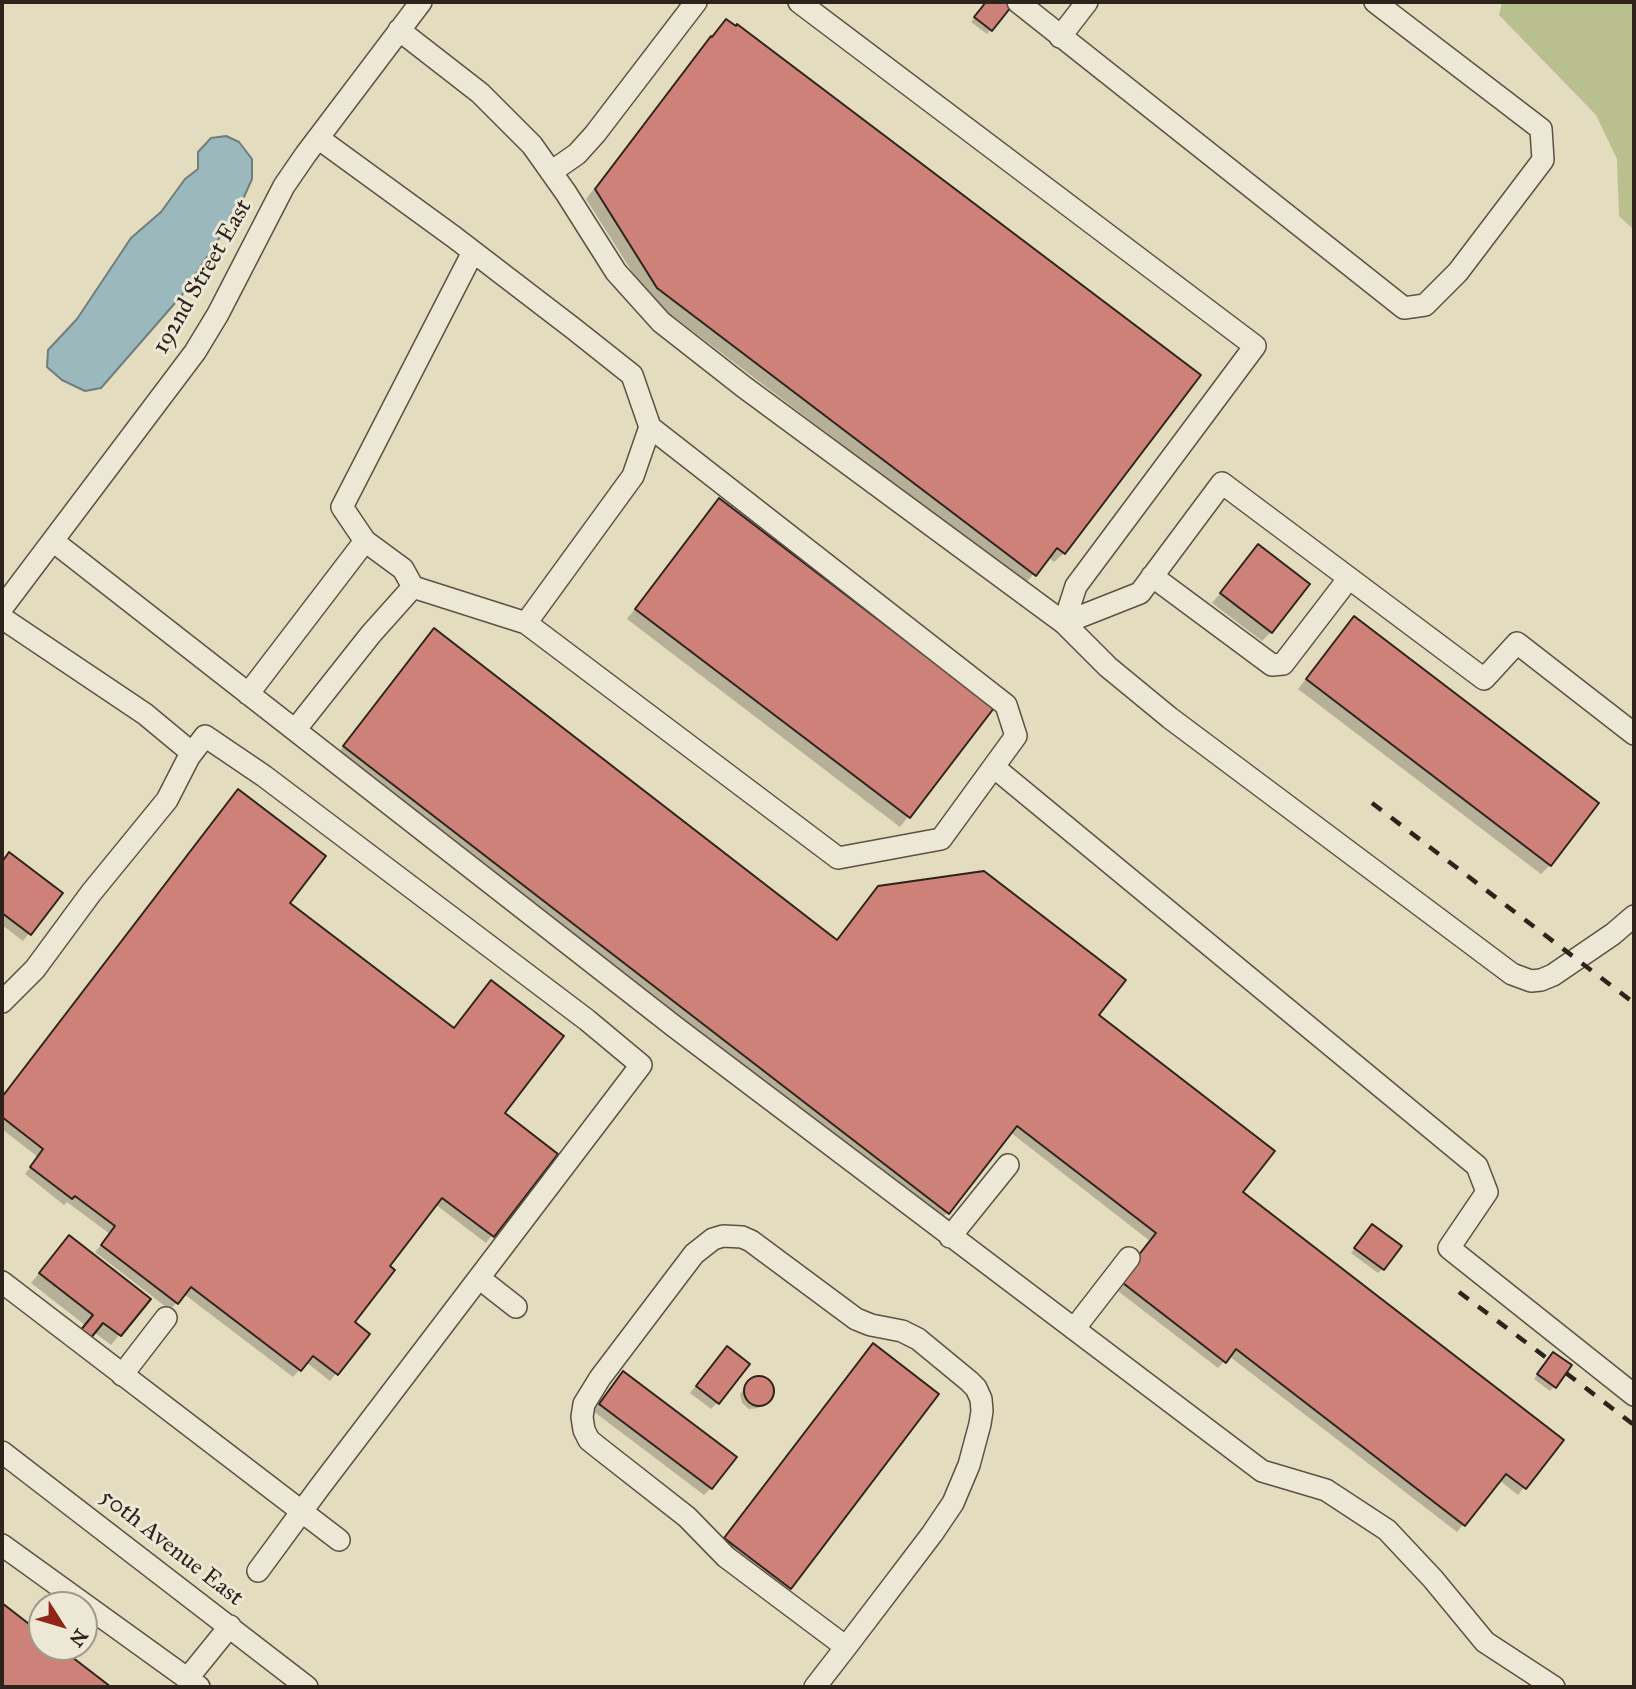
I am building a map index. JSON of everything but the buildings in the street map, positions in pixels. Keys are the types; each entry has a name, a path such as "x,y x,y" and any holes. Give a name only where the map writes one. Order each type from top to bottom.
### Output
{"street":[{"name":"192nd Street East","path":"2,608 195,352 218,314 284,186 421,2"},
{"path":"551,172 576,154 595,134 696,2"},
{"path":"799,2 1255,346 1076,586 1064,623"},
{"path":"1018,2 1404,308 1426,305 1466,262 1543,160 1541,129 1375,2"},
{"path":"1060,37 1087,2"},
{"path":"399,30 480,93 532,145 616,272 660,322 1064,623 1108,667 1170,718 1512,974 1531,981 1553,975 1613,934 1634,916"},
{"path":"318,138 473,252 632,375 650,427 998,696 1006,705 1016,736 941,839 838,858 526,623 413,587 403,569 365,541 342,507 473,252"},
{"path":"526,623 633,476 650,427"},
{"path":"1064,623 1140,593 1222,483 1484,679 1517,643 1634,734"},
{"path":"53,541 675,1027 1262,1471 1326,1490 1387,1530 1433,1578 1485,1642 1554,1687"},
{"path":"248,694 365,541"},
{"path":"1152,576 1272,665 1283,664 1349,578"},
{"path":"295,730 371,634 413,587"},
{"path":"2,618 145,714 192,753"},
{"path":"2,1002 35,969 91,892 167,800 192,753 205,736 264,776 587,1020 641,1065 258,1571"},
{"path":"995,768 1477,1166 1487,1192 1449,1248 1634,1395"},
{"path":"950,1237 1008,1165"},
{"path":"815,1687 846,1647 953,1503 969,1465 982,1411 981,1399 969,1381 918,1339 902,1331 864,1323 850,1316 751,1241 731,1235 713,1240 694,1254 600,1378 584,1404 584,1430 589,1440 687,1517 726,1557 846,1647"},
{"path":"1073,1329 1129,1258"},
{"path":"479,1278 516,1307"},
{"path":"2,1282 339,1541"},
{"path":"122,1375 166,1318"},
{"name":"50th Avenue East","path":"2,1452 307,1687"},
{"path":"2,1545 193,1683 230,1626"}],"green space":[{"path":"1502,2 1634,2 1634,230 1619,216 1617,159 1596,115 1499,15"}],"water":[{"path":"226,136 239,142 252,159 252,179 239,208 182,295 101,388 85,391 62,380 47,367 48,350 77,319 131,238 161,212 185,179 198,169 198,152 211,138"}],"railway":[{"path":"1372,803 1634,1003"},
{"path":"1459,1292 1548,1359"},
{"path":"1566,1373 1634,1425"}]}
